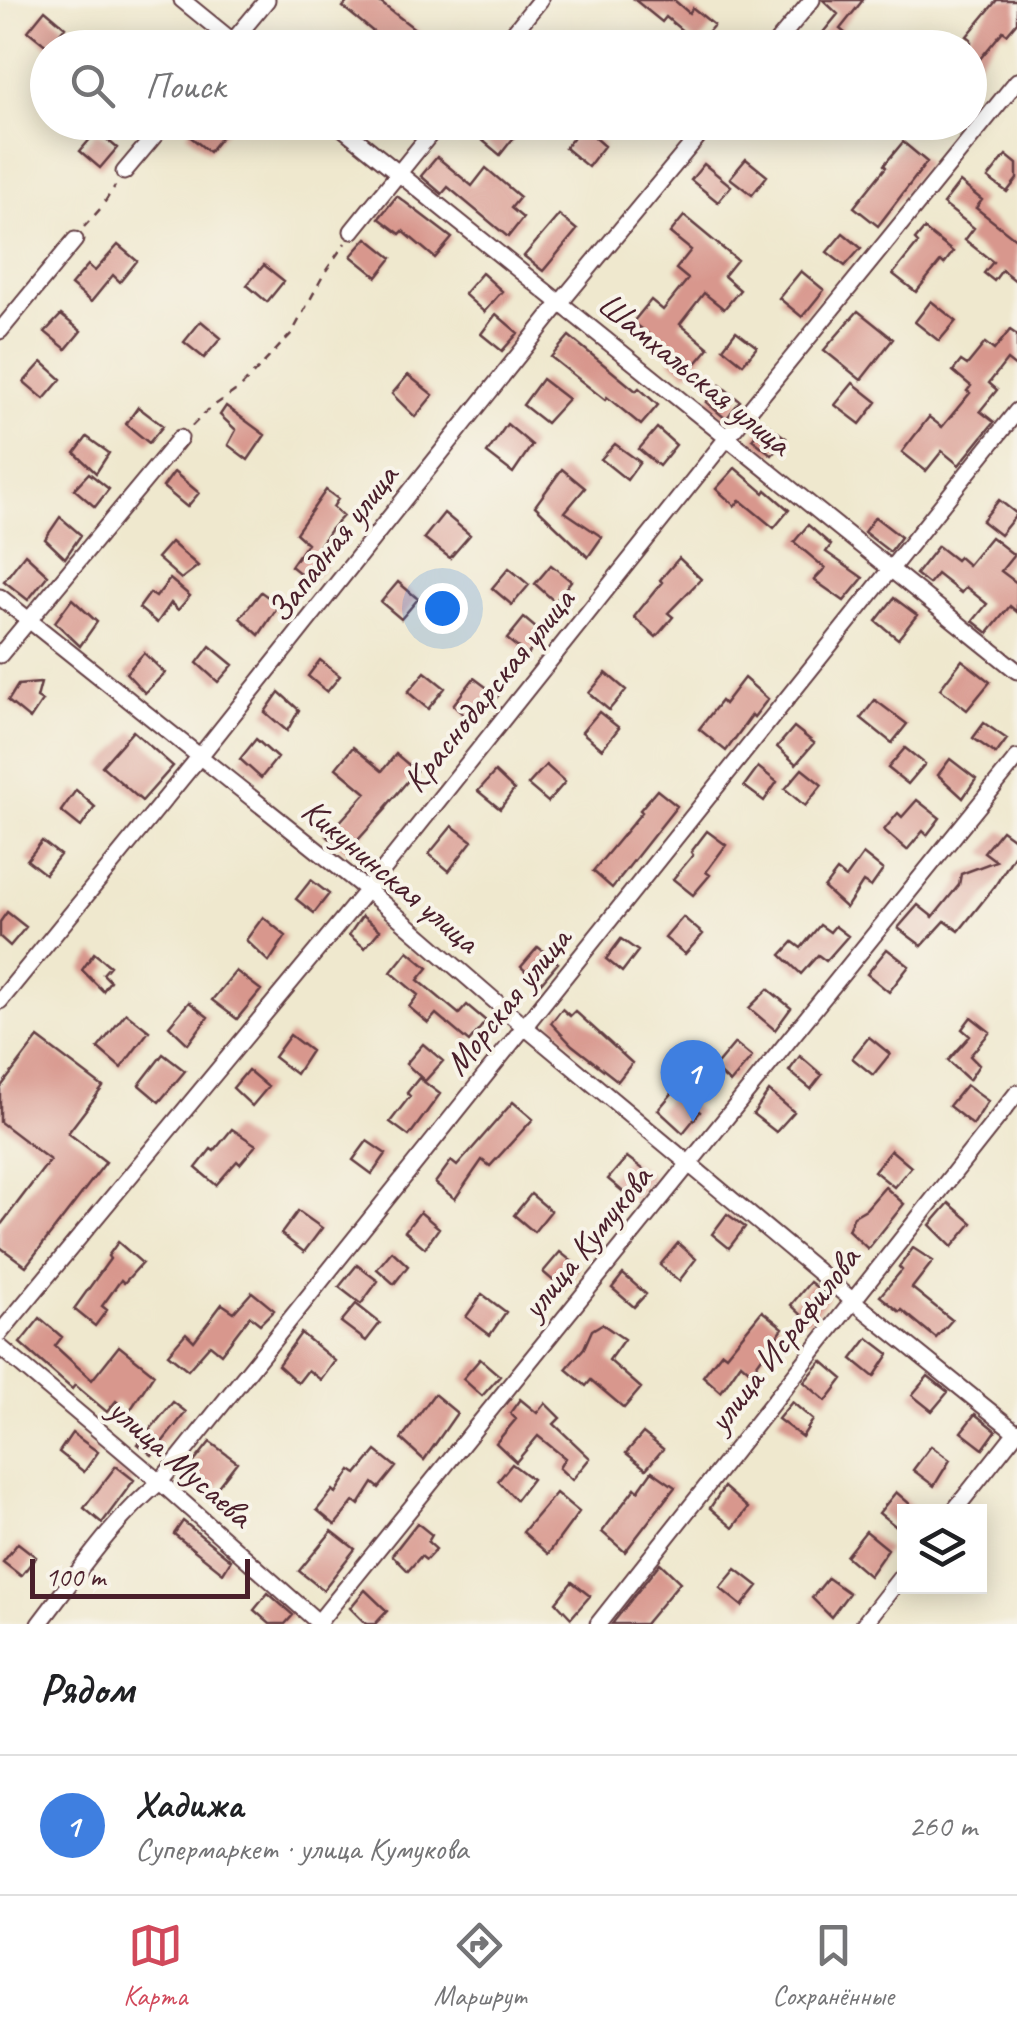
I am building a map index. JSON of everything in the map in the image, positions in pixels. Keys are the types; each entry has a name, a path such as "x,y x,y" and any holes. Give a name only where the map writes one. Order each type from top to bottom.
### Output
{"street":[{"path":"182,0 217,30"},
{"path":"245,30 267,0"},
{"path":"516,30 540,0"},
{"path":"787,30 812,0"},
{"name":"Краснодарская улица","path":"987,118 1017,81"},
{"path":"124,172 151,140"},
{"name":"Шамхальская улица","path":"356,140 1017,671"},
{"path":"352,231 425,140"},
{"name":"Западная улица","path":"0,1001 695,140"},
{"name":"Краснодарская улица","path":"0,1333 367,890 969,140"},
{"path":"0,331 75,240"},
{"name":"Морская улица","path":"39,1624 104,1538 139,1498 160,1482 1017,411"},
{"path":"0,656 180,438"},
{"name":"Кикунинская улица","path":"0,597 367,890 852,1300 1017,1432"},
{"name":"улица Кумукова","path":"318,1624 1017,758"},
{"name":"улица Исрафилова","path":"598,1624 1017,1093"},
{"name":"улица Мусаева","path":"0,1347 160,1482 318,1624"},
{"path":"959,1504 1017,1432"},
{"path":"864,1624 897,1581"}],"path":[{"path":"75,240 102,208 124,172"},
{"path":"180,438 209,409 241,387 292,333 352,231"}],"building":[{"path":"349,0 377,0 416,30 371,30 343,7"},
{"path":"635,0 674,0 689,13 693,8 714,25 710,30 681,30 666,17 662,22"},
{"path":"823,0 863,0 841,30 825,30 838,14"},
{"path":"997,0 1017,0 1017,22 1007,34 1003,31 987,50 987,30 972,30"},
{"path":"45,10 65,27 62,30 28,31"},
{"path":"89,140 108,140 117,148 100,168 80,151"},
{"path":"194,140 219,140 209,152"},
{"path":"482,140 512,140 500,155"},
{"path":"571,140 597,140 604,146 588,167 565,148"},
{"path":"903,142 927,162 878,226 854,207"},
{"path":"1006,155 1017,164 1017,179 1007,192 988,178"},
{"path":"437,157 472,186 486,168 520,197 511,208 523,218 508,237 448,187 442,194 421,176"},
{"path":"746,159 767,176 752,195 730,178"},
{"path":"704,164 731,186 718,202 691,180"},
{"path":"960,182 982,200 976,208 1017,240 1017,282 1002,270 994,281 984,273 993,262 965,240 974,228 943,204"},
{"path":"397,196 452,238 435,258 403,231 400,234 379,218"},
{"path":"559,215 577,230 543,271 524,256"},
{"path":"684,216 737,260 724,276 740,290 724,309 704,293 680,324 709,348 687,374 669,360 674,354 633,322 651,300 663,310 688,279 676,269 691,250 670,233"},
{"path":"924,229 953,252 916,292 893,274 918,243 915,240"},
{"path":"843,233 861,248 845,266 827,252"},
{"path":"367,238 392,258 377,277 351,256"},
{"path":"118,245 137,261 120,282 113,275 91,302 71,285 88,265 95,271"},
{"path":"264,265 284,281 267,302 247,285"},
{"path":"801,271 824,290 802,317 779,298"},
{"path":"482,273 502,291 484,312 464,294"},
{"path":"931,301 956,321 939,341 915,322"},
{"path":"858,311 893,339 861,380 824,350"},
{"path":"496,314 518,333 502,351 481,334"},
{"path":"61,315 81,331 66,349 45,332"},
{"path":"201,321 221,338 204,358 184,342"},
{"path":"1010,330 1017,335 1017,368 1007,360 989,383 997,390 980,411 994,422 959,465 942,451 926,471 902,452 929,417 942,427 970,393 967,391 971,386 953,371 961,361 967,365 985,343 994,350"},
{"path":"736,331 757,347 743,364 723,348"},
{"path":"569,336 658,405 641,425 551,357"},
{"path":"42,362 61,379 44,399 24,382"},
{"path":"408,375 433,395 415,417 392,394"},
{"path":"542,379 568,399 546,423 523,405"},
{"path":"853,383 877,402 860,424 835,405"},
{"path":"720,385 740,401 726,419 706,402"},
{"path":"226,406 265,435 248,460 228,445 236,430 220,415"},
{"path":"138,407 163,426 149,443 126,424"},
{"path":"765,423 786,438 772,455 752,439"},
{"path":"507,424 532,445 513,473 487,453"},
{"path":"657,428 676,445 659,466 639,449"},
{"path":"87,437 109,453 96,473 75,453"},
{"path":"615,444 640,462 627,480 601,459"},
{"path":"735,468 789,510 774,528 740,500 735,506 716,489"},
{"path":"562,469 585,488 565,512 602,537 588,557 535,506"},
{"path":"174,472 199,493 187,507 163,487"},
{"path":"89,473 109,489 95,507 74,489"},
{"path":"326,490 338,499 333,507 343,516 313,556 326,566 311,582 291,566 307,543 296,533"},
{"path":"999,500 1017,514 1000,535 982,521"},
{"path":"444,513 470,535 450,558 424,538"},
{"path":"60,517 81,535 65,558 45,539"},
{"path":"875,517 901,537 890,552 864,532"},
{"path":"808,525 831,545 826,552 863,578 844,601 814,580 825,568 794,542"},
{"path":"991,537 1014,555 1001,571 1017,583 1017,612 1010,606 988,633 973,621 987,604 966,587 961,593 937,574 929,584 916,574 938,546 968,565"},
{"path":"171,542 198,566 181,579 157,558"},
{"path":"25,554 48,575 28,600 4,581"},
{"path":"679,558 701,579 668,613 673,617 656,637 634,617"},
{"path":"551,565 571,581 555,602 535,584"},
{"path":"509,568 529,585 512,605 492,588"},
{"path":"170,579 190,596 178,610 171,603 157,623 139,608 150,593 156,597"},
{"path":"398,582 418,599 401,619 381,602"},
{"path":"261,592 279,605 259,635 240,618"},
{"path":"894,598 917,615 898,639 876,621"},
{"path":"72,599 97,622 80,646 55,622"},
{"path":"524,618 544,635 527,655 507,639"},
{"path":"210,646 233,665 218,682 197,663"},
{"path":"144,653 165,673 145,693 126,673"},
{"path":"320,660 340,676 327,692 308,676"},
{"path":"962,660 990,682 967,710 940,689"},
{"path":"425,672 445,688 428,709 408,692"},
{"path":"606,673 626,690 609,710 589,693"},
{"path":"474,678 498,696 474,724 453,705"},
{"path":"744,678 768,699 726,751 699,729"},
{"path":"41,683 37,698 42,701 30,719 8,701 18,685"},
{"path":"279,692 299,710 287,731 265,712"},
{"path":"875,700 907,724 892,743 861,718"},
{"path":"599,712 619,728 602,749 582,732"},
{"path":"984,723 1007,739 996,754 973,738"},
{"path":"794,727 814,743 796,764 777,747"},
{"path":"133,731 173,766 142,801 102,766"},
{"path":"256,739 277,758 261,778 240,759"},
{"path":"353,747 382,771 396,754 416,771 347,852 327,836 366,793 336,768"},
{"path":"905,748 925,764 908,784 888,768"},
{"path":"950,759 976,779 963,798 938,775"},
{"path":"546,765 565,782 548,802 528,785"},
{"path":"758,767 777,782 764,801 744,786"},
{"path":"802,769 822,785 805,806 785,789"},
{"path":"495,772 514,790 500,809 478,791"},
{"path":"76,790 95,807 81,827 61,811"},
{"path":"657,790 677,806 612,888 593,871"},
{"path":"917,800 940,818 927,835 923,831 907,850 884,830 898,813 902,817"},
{"path":"452,826 472,841 449,871 429,854"},
{"path":"1002,830 1017,841 1017,851 959,931 945,921 922,946 898,928 918,905 933,917 959,885 961,874 996,861 984,852"},
{"path":"707,831 726,845 706,872 710,875 693,895 673,879"},
{"path":"42,841 60,855 45,874 27,860"},
{"path":"863,854 883,870 871,887 863,882 846,908 824,888 837,871 846,878"},
{"path":"311,880 329,894 314,913 296,899"},
{"path":"7,912 26,927 10,946 0,937 0,922"},
{"path":"362,916 380,930 365,948 349,935"},
{"path":"263,917 286,936 269,962 246,940"},
{"path":"683,917 703,934 685,954 665,938"},
{"path":"820,925 830,932 835,926 848,936 826,961 818,955 801,974 781,955 793,942 801,948"},
{"path":"621,939 638,951 622,972 606,959"},
{"path":"538,947 558,963 540,984 521,967"},
{"path":"887,949 909,966 889,992 867,974"},
{"path":"408,951 428,968 418,980 459,1014 467,1005 486,1021 469,1042 436,1014 428,1023 409,1007 418,995 391,972"},
{"path":"94,953 110,966 103,974 110,981 103,991 82,970"},
{"path":"236,971 261,990 237,1019 212,1000"},
{"path":"768,989 791,1008 775,1030 749,1008"},
{"path":"189,1002 208,1017 188,1044 169,1026"},
{"path":"562,1009 570,1016 575,1011 632,1063 618,1081 551,1023"},
{"path":"126,1013 149,1031 121,1068 98,1048"},
{"path":"971,1017 990,1032 970,1056 979,1065 969,1080 948,1061 970,1036 962,1029"},
{"path":"290,1035 311,1051 296,1074 274,1057"},
{"path":"869,1037 890,1054 873,1075 852,1058"},
{"path":"38,1038 103,1087 68,1133 106,1162 26,1266 0,1247 0,1226 50,1160 0,1122 0,1088"},
{"path":"735,1043 752,1057 730,1083 714,1068"},
{"path":"423,1044 443,1061 425,1081 406,1064"},
{"path":"163,1054 185,1071 159,1102 139,1085"},
{"path":"800,1056 822,1075 811,1089 789,1071"},
{"path":"248,1070 268,1087 252,1106 233,1088"},
{"path":"419,1078 440,1094 409,1136 390,1122"},
{"path":"680,1084 693,1094 688,1101 700,1112 683,1133 658,1110"},
{"path":"966,1085 988,1101 973,1125 949,1106"},
{"path":"769,1091 794,1112 776,1132 753,1114"},
{"path":"513,1102 533,1119 490,1166 482,1160 455,1199 435,1183 451,1161 457,1166"},
{"path":"232,1129 256,1145 216,1185 196,1168"},
{"path":"367,1141 386,1154 372,1174 353,1160"},
{"path":"891,1150 911,1167 894,1187 874,1171"},
{"path":"627,1157 652,1176 634,1201 608,1179"},
{"path":"885,1187 904,1204 868,1249 848,1230 854,1216 866,1209"},
{"path":"531,1194 551,1211 534,1232 514,1215"},
{"path":"949,1203 972,1223 952,1247 930,1225"},
{"path":"298,1211 322,1228 304,1252 281,1234"},
{"path":"420,1212 439,1228 425,1248 405,1231"},
{"path":"727,1214 745,1227 729,1248 712,1234"},
{"path":"118,1242 142,1263 124,1283 121,1280 102,1306 107,1310 95,1326 74,1309"},
{"path":"678,1243 696,1259 679,1281 660,1265"},
{"path":"913,1248 933,1261 912,1288 952,1320 936,1338 880,1296 902,1270 899,1267"},
{"path":"392,1251 408,1266 394,1284 377,1269"},
{"path":"560,1252 580,1268 564,1290 543,1272"},
{"path":"357,1265 378,1281 361,1304 339,1287"},
{"path":"623,1274 646,1294 634,1307 612,1288"},
{"path":"810,1282 829,1297 809,1322 791,1305"},
{"path":"252,1292 274,1310 260,1324 250,1316 221,1354 210,1345 188,1370 168,1354 186,1333 194,1341 222,1304 234,1312"},
{"path":"482,1294 506,1312 490,1335 466,1317"},
{"path":"356,1304 380,1323 366,1341 341,1322"},
{"path":"762,1311 783,1328 751,1372 741,1363 721,1392 703,1376"},
{"path":"40,1318 62,1337 55,1346 92,1380 119,1346 154,1374 129,1412 116,1401 107,1412 75,1385 72,1389 20,1343"},
{"path":"602,1324 624,1339 609,1360 641,1388 624,1408 591,1380 586,1386 566,1369 584,1348 592,1330"},
{"path":"301,1333 335,1361 321,1380 308,1370 298,1383 278,1365"},
{"path":"868,1338 889,1354 874,1377 852,1359"},
{"path":"480,1359 500,1376 482,1396 463,1379"},
{"path":"822,1361 843,1379 826,1401 804,1382"},
{"path":"928,1376 948,1392 932,1411 912,1395"},
{"path":"434,1394 457,1413 424,1460 401,1439"},
{"path":"520,1399 537,1413 545,1403 560,1418 554,1424 590,1458 572,1480 559,1468 565,1458 538,1436 516,1462 496,1443 516,1419 510,1413"},
{"path":"173,1402 186,1412 152,1455 138,1444"},
{"path":"792,1402 813,1420 802,1437 778,1419"},
{"path":"975,1414 996,1431 983,1449 961,1432"},
{"path":"72,1433 98,1452 84,1472 59,1452"},
{"path":"643,1433 663,1449 646,1469 626,1453"},
{"path":"210,1442 237,1462 212,1494 187,1471"},
{"path":"931,1446 950,1460 934,1486 913,1470"},
{"path":"376,1451 396,1467 379,1488 373,1483 359,1505 354,1501 335,1525 317,1510 333,1490 336,1493 351,1470 357,1474"},
{"path":"512,1464 532,1479 516,1500 498,1481"},
{"path":"116,1466 134,1480 102,1523 84,1508"},
{"path":"652,1471 675,1487 625,1552 602,1532"},
{"path":"724,1487 748,1508 733,1528 710,1508"},
{"path":"896,1492 910,1504 897,1504 897,1527 879,1513"},
{"path":"556,1493 579,1512 548,1554 523,1532"},
{"path":"183,1521 231,1560 223,1573 174,1534"},
{"path":"417,1523 432,1535 428,1542 436,1549 426,1560 421,1556 408,1571 392,1555"},
{"path":"332,1531 355,1549 323,1590 299,1571"},
{"path":"866,1531 888,1549 869,1576 846,1556"},
{"path":"18,1543 36,1557 21,1576 3,1562"},
{"path":"660,1563 680,1582 645,1624 612,1624"},
{"path":"736,1569 758,1586 742,1606 720,1588"},
{"path":"828,1578 849,1593 831,1617 812,1598"},
{"path":"572,1582 590,1596 571,1618 556,1602"},
{"path":"365,1590 387,1611 375,1624 366,1624 350,1608"},
{"path":"268,1593 293,1615 285,1624 270,1624 254,1610"}],"place":[{"name":"Хадижа","path":"693,1122"}]}
